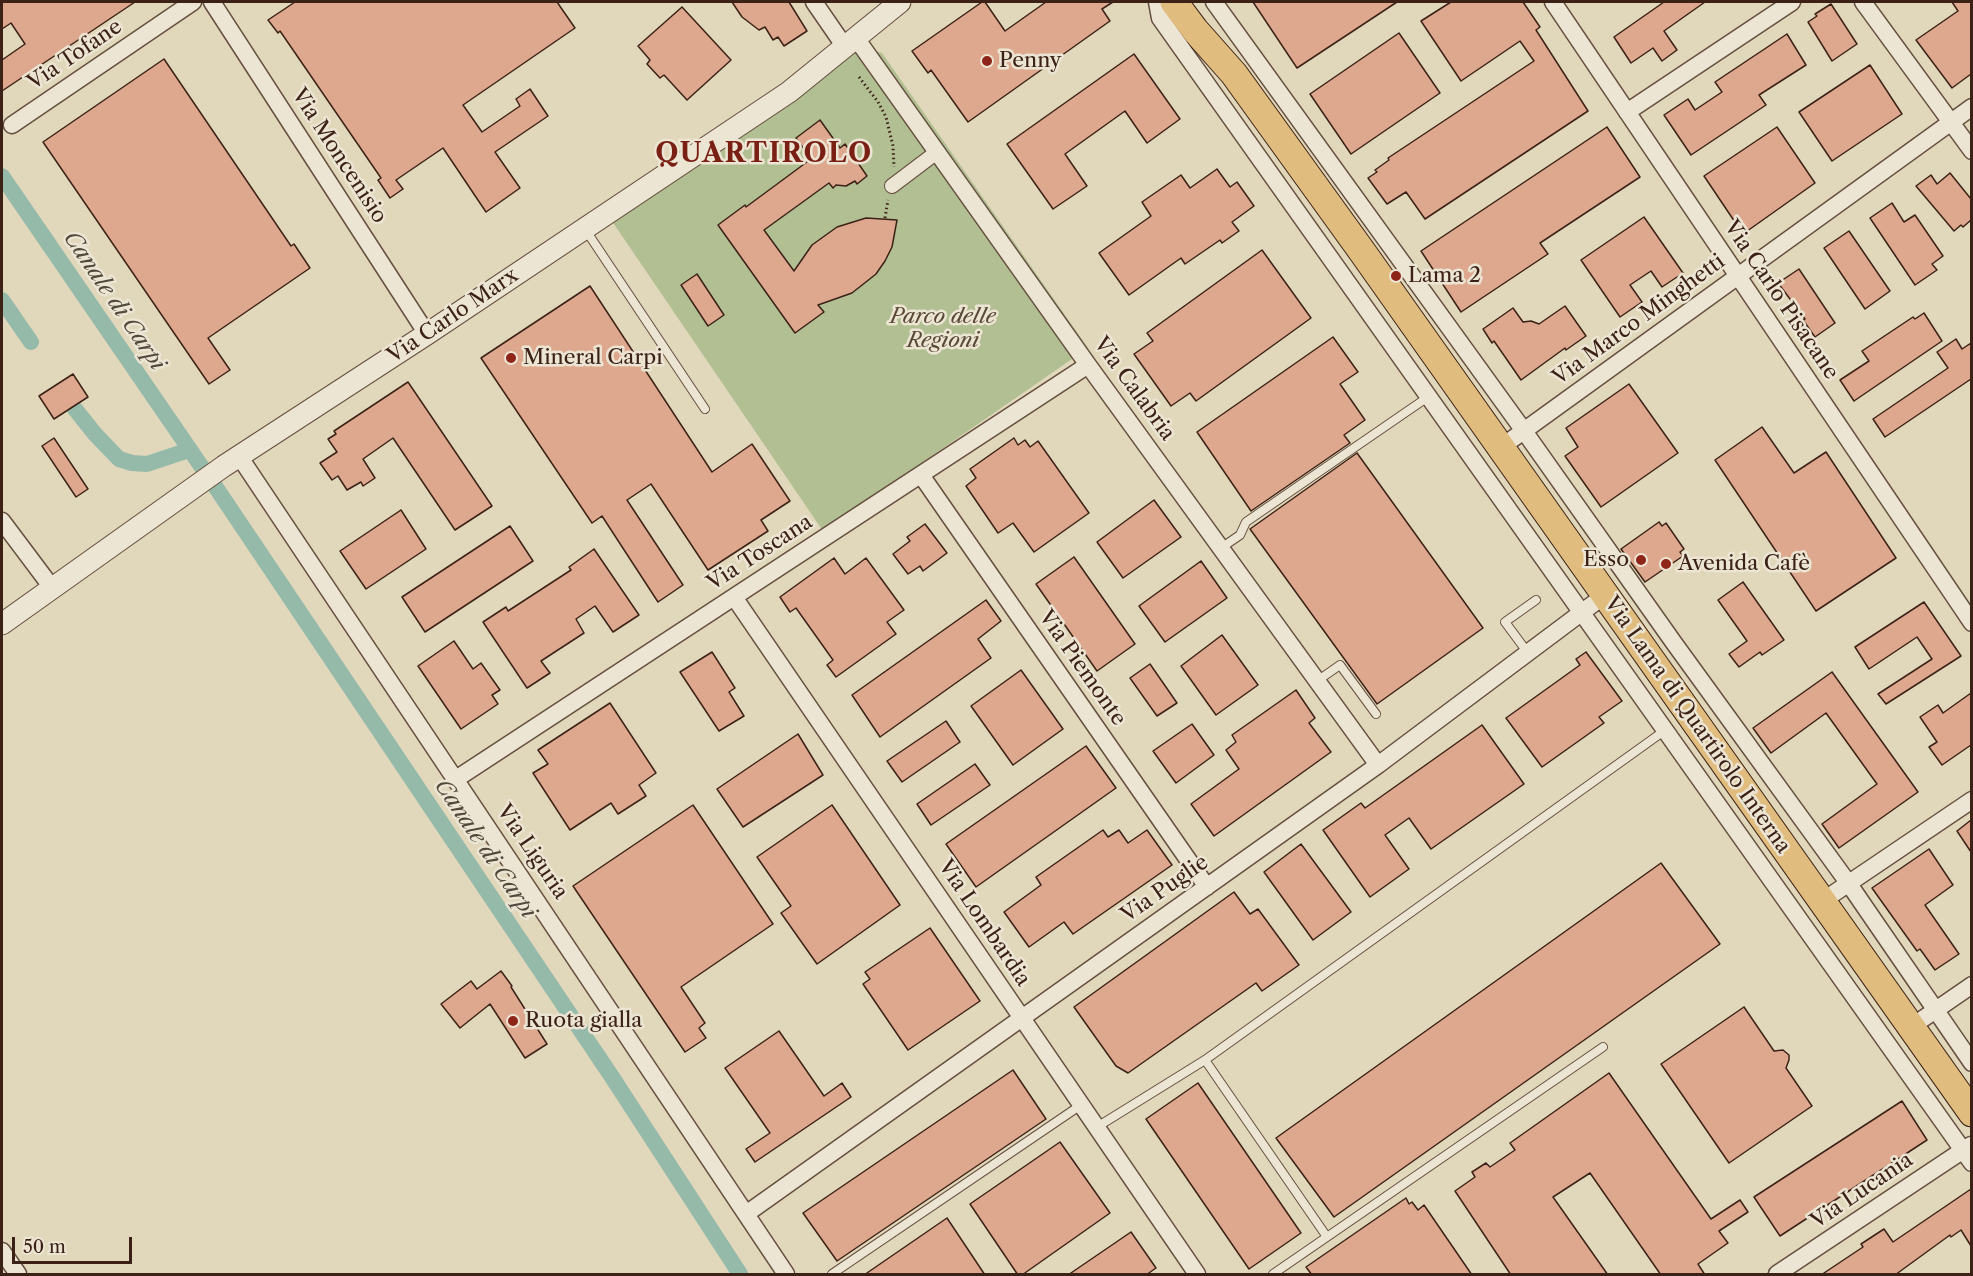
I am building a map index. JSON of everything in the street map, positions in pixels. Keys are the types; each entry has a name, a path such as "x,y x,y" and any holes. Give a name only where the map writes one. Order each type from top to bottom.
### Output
{"main road":[{"name":"Via Lama di Quartirolo Interna","path":"1174,2 1234,74 1971,1113"},
{"name":"Via Lama di Quartirolo Interna","path":"1194,2 1208,20 1234,74"}],"street":[{"name":"Via Tofane","path":"12,125 193,2"},
{"name":"Via Moncenisio","path":"212,2 427,334"},
{"name":"Via Calabria","path":"814,2 851,42 937,152 1088,365 1378,765"},
{"name":"Via Carlo Marx","path":"2,624 231,461 427,334 789,92 900,2"},
{"path":"1157,2 1160,18 1664,731 1969,1153"},
{"path":"1214,2 1849,884 1971,1063"},
{"name":"Via Carlo Pisacane","path":"1553,2 1971,623"},
{"path":"1627,112 1792,2"},
{"path":"1863,2 1971,151"},
{"name":"Via Marco Minghetti","path":"1500,448 1971,107"},
{"path":"892,186 937,152"},
{"name":"Via Toscana","path":"456,779 1088,365"},
{"name":"Via Liguria","path":"231,461 456,779 786,1275"},
{"name":"Via Piemonte","path":"921,475 1207,887"},
{"path":"2,521 53,589"},
{"name":"Via Puglie","path":"746,1214 1378,765 1605,595"},
{"name":"Via Lombardia","path":"734,597 1197,1275"},
{"path":"1667,684 1674,643"},
{"path":"1821,902 1971,800"},
{"path":"1911,1027 1971,985"},
{"name":"Via Lucania","path":"1777,1275 1969,1153"},
{"path":"2,1251 18,1275"}],"lane":[{"path":"584,229 705,409"},
{"path":"1221,548 1240,535 1246,522 1428,397"},
{"path":"1528,653 1505,622 1536,600"},
{"path":"1317,681 1340,665 1376,714"},
{"path":"1097,1127 1205,1060 1664,731"},
{"path":"1273,1275 1603,1047"},
{"path":"1205,1060 1327,1237"},
{"path":"832,1275 1081,1105"}],"path":[{"path":"858,77 878,102 886,117 893,146 892,186 885,218"}],"green space":[{"name":"Parco delle Regioni","path":"845,41 882,53 1088,348 823,531 603,208"}],"building":[{"path":"2,2 135,2 2,91 2,60 25,44 11,23 2,29"},
{"path":"295,2 557,2 575,28 463,105 482,132 520,106 516,99 530,89 548,116 495,152 520,188 486,212 443,148 396,180 403,189 390,198 378,180 381,178 280,31 278,33 268,20"},
{"path":"732,2 789,2 807,31 784,46 778,37 773,40 765,27 759,30 742,17"},
{"name":"Penny","path":"985,2 1005,31 1046,2 1113,2 1102,9 1110,21 968,122 931,70 928,73 912,51"},
{"path":"1253,2 1397,2 1297,68"},
{"path":"1451,2 1523,2 1540,27 1536,30 1588,111 1425,219 1406,192 1387,204 1368,178 1389,160 1388,158 1534,61 1520,41 1461,81 1421,21"},
{"path":"1664,2 1705,2 1664,31 1677,50 1662,61 1653,48 1631,63 1614,37"},
{"path":"1952,2 1971,2 1971,74 1952,88 1916,40 1958,11"},
{"path":"1831,4 1857,44 1832,61 1808,22 1817,16 1815,14"},
{"path":"682,7 731,60 687,100 664,75 660,78 647,64 650,60 638,46"},
{"path":"1399,33 1440,93 1351,154 1310,94"},
{"path":"1787,34 1806,65 1759,95 1766,105 1691,155 1664,115 1688,99 1695,110 1722,92 1715,82"},
{"path":"1134,54 1180,119 1147,143 1125,111 1065,154 1087,186 1053,209 1007,144"},
{"path":"164,59 291,246 294,244 310,268 208,338 230,370 209,384 43,142"},
{"path":"1870,65 1902,114 1832,161 1799,112"},
{"path":"820,120 840,148 845,144 867,176 857,184 855,181 846,186 836,185 833,188 829,183 764,230 794,271 812,245 837,227 866,218 897,220 892,247 876,274 852,293 818,305 824,312 795,333 718,225 811,159 796,138"},
{"path":"1607,127 1640,177 1540,243 1548,254 1461,312 1421,251"},
{"path":"1777,127 1815,183 1743,234 1704,176"},
{"path":"1217,169 1230,187 1237,182 1254,206 1232,222 1239,231 1222,243 1220,240 1185,264 1181,258 1129,295 1099,253 1151,216 1142,202 1181,175 1190,188"},
{"path":"1950,173 1971,199 1971,220 1954,231 1916,186 1931,175 1937,184"},
{"path":"1892,203 1904,222 1915,215 1943,256 1932,264 1937,270 1915,285 1870,218"},
{"path":"1644,217 1683,273 1662,287 1651,271 1630,285 1642,302 1620,317 1581,260"},
{"path":"1849,231 1890,291 1865,309 1824,248"},
{"path":"1262,250 1311,318 1196,401 1190,393 1171,406 1134,354 1153,341 1147,333"},
{"path":"1799,269 1835,323 1815,337 1803,320 1805,319 1778,283"},
{"path":"697,274 724,315 708,326 681,285"},
{"path":"590,286 712,472 752,444 790,501 761,520 768,531 708,570 651,484 627,500 683,585 658,602 602,516 592,523 481,358"},
{"path":"1565,306 1586,336 1566,350 1565,348 1521,380 1483,329 1513,308 1523,322 1531,321 1539,324"},
{"path":"1924,313 1942,341 1854,401 1840,380 1869,361 1862,351 1913,317 1915,319"},
{"path":"1333,337 1358,372 1340,384 1365,420 1344,435 1350,443 1251,511 1197,432"},
{"path":"1956,339 1962,349 1971,343 1971,379 1885,437 1873,419 1948,368 1937,352"},
{"path":"73,374 88,397 54,419 39,396"},
{"path":"408,382 492,506 455,530 393,438 363,459 375,478 363,486 361,482 347,490 338,476 332,480 320,463 337,452 328,439 336,434 334,431"},
{"path":"1629,384 1678,453 1601,507 1565,456 1578,447 1566,428"},
{"path":"1762,427 1794,473 1826,452 1896,558 1816,611 1715,460"},
{"path":"54,438 88,489 76,497 42,446"},
{"path":"1014,438 1018,445 1025,440 1030,447 1038,441 1089,513 1034,552 1013,523 998,533 966,486 976,478 970,469"},
{"path":"1357,453 1483,628 1377,704 1250,529"},
{"path":"1154,500 1181,537 1123,578 1097,542"},
{"path":"401,510 426,549 366,589 340,551"},
{"path":"1659,522 1662,526 1666,523 1684,549 1680,552 1683,556 1645,582 1621,549"},
{"path":"925,524 947,553 923,571 920,566 908,574 893,554 910,541 907,537"},
{"path":"510,526 533,561 425,632 402,597"},
{"path":"594,549 639,615 613,632 595,606 576,619 584,633 541,661 550,673 527,688 483,622 506,607 508,611 571,570 569,567"},
{"path":"1074,557 1135,644 1097,671 1036,584"},
{"path":"834,558 845,574 866,558 904,610 887,622 896,634 836,677 827,665 833,660 796,608 790,612 780,597"},
{"path":"1201,561 1227,598 1165,642 1139,606"},
{"path":"1743,582 1784,640 1762,655 1760,652 1739,667 1729,654 1747,641 1718,600"},
{"path":"986,600 1001,621 978,639 991,658 880,737 852,695"},
{"path":"1924,602 1961,656 1886,704 1878,694 1932,659 1917,637 1869,669 1855,647"},
{"path":"1222,635 1258,685 1216,715 1181,666"},
{"path":"454,641 473,669 481,663 500,690 492,695 498,704 461,729 418,666"},
{"path":"712,652 735,688 729,692 744,716 719,731 680,672"},
{"path":"1586,652 1622,701 1599,717 1604,723 1542,767 1506,718 1580,665 1576,659"},
{"path":"1150,664 1177,703 1157,716 1130,678"},
{"path":"1021,670 1063,729 1013,765 971,706"},
{"path":"1832,672 1918,792 1839,848 1822,824 1877,784 1826,713 1771,753 1753,728"},
{"path":"1296,690 1315,718 1309,723 1331,752 1214,836 1191,804 1239,769 1226,750 1236,742 1232,735"},
{"path":"1971,693 1971,745 1942,765 1929,747 1937,742 1920,717 1938,705 1943,713"},
{"path":"610,703 656,773 639,785 646,796 618,814 611,803 570,830 533,773 548,764 538,750"},
{"path":"946,721 960,742 902,782 887,761"},
{"path":"1192,724 1214,755 1176,783 1153,751"},
{"path":"1482,725 1524,784 1431,849 1409,818 1385,835 1409,869 1370,897 1323,830 1361,803 1365,808"},
{"path":"798,734 823,775 743,827 717,789"},
{"path":"1086,746 1116,788 976,887 946,844"},
{"path":"975,764 990,785 931,825 917,804"},
{"path":"693,805 773,924 681,987 705,1023 699,1028 706,1038 685,1052 573,886"},
{"path":"832,805 900,905 817,964 781,913 791,906 757,857"},
{"path":"1971,820 1971,852 1957,831"},
{"path":"1103,830 1108,837 1119,830 1128,843 1147,830 1172,865 1073,934 1064,922 1029,947 1004,912 1041,885 1036,877"},
{"path":"1301,844 1351,912 1313,940 1264,872"},
{"path":"1929,849 1953,885 1925,905 1959,954 1935,970 1920,949 1917,951 1872,888"},
{"path":"1661,863 1720,944 1334,1217 1276,1138"},
{"path":"1234,892 1250,914 1258,909 1299,965 1262,991 1256,983 1128,1073 1116,1066 1074,1007"},
{"path":"930,928 980,1001 908,1050 863,984 870,979 865,972"},
{"path":"501,971 547,1044 525,1058 490,1004 460,1028 441,1004 471,981 477,989"},
{"path":"1744,1007 1774,1051 1783,1050 1789,1055 1786,1068 1812,1106 1729,1163 1661,1064"},
{"path":"779,1031 824,1096 842,1083 851,1097 755,1162 746,1149 770,1133 725,1068"},
{"path":"1013,1070 1046,1119 837,1261 803,1213"},
{"path":"1609,1073 1711,1219 1740,1200 1748,1212 1719,1231 1728,1243 1698,1264 1705,1275 1661,1275 1590,1173 1553,1197 1608,1275 1511,1275 1455,1191 1475,1177 1472,1172 1486,1163 1490,1167 1515,1150 1510,1143"},
{"path":"1198,1083 1301,1233 1249,1269 1146,1119"},
{"path":"1902,1101 1927,1140 1780,1236 1754,1197"},
{"path":"1060,1142 1110,1213 1022,1275 1018,1275 970,1204"},
{"path":"1971,1189 1971,1246 1961,1230 1951,1237 1950,1235 1895,1275 1821,1275 1863,1247 1861,1244 1884,1229 1893,1242"},
{"path":"1406,1198 1409,1204 1412,1202 1418,1210 1424,1205 1472,1275 1312,1275 1306,1267"},
{"path":"947,1218 985,1275 864,1275"},
{"path":"1131,1232 1156,1268 1146,1275 1068,1275"}],"waterway":[{"name":"Canale di Carpi","path":"2,176 221,495 612,1077 740,1274"},
{"name":"Canale di Carpi","path":"2,300 31,342"},
{"name":"Canale di Carpi","path":"75,409 119,459 147,464 189,450"}],"place":[{"name":"Penny","path":"987,61"},
{"name":"Lama 2","path":"1396,276"},
{"name":"Mineral Carpi","path":"511,358"},
{"name":"Esso","path":"1641,560"},
{"name":"Avenida Cafè","path":"1666,564"},
{"name":"Ruota gialla","path":"513,1021"}],"district":[{"name":"QUARTIROLO","path":"764,154"}]}
